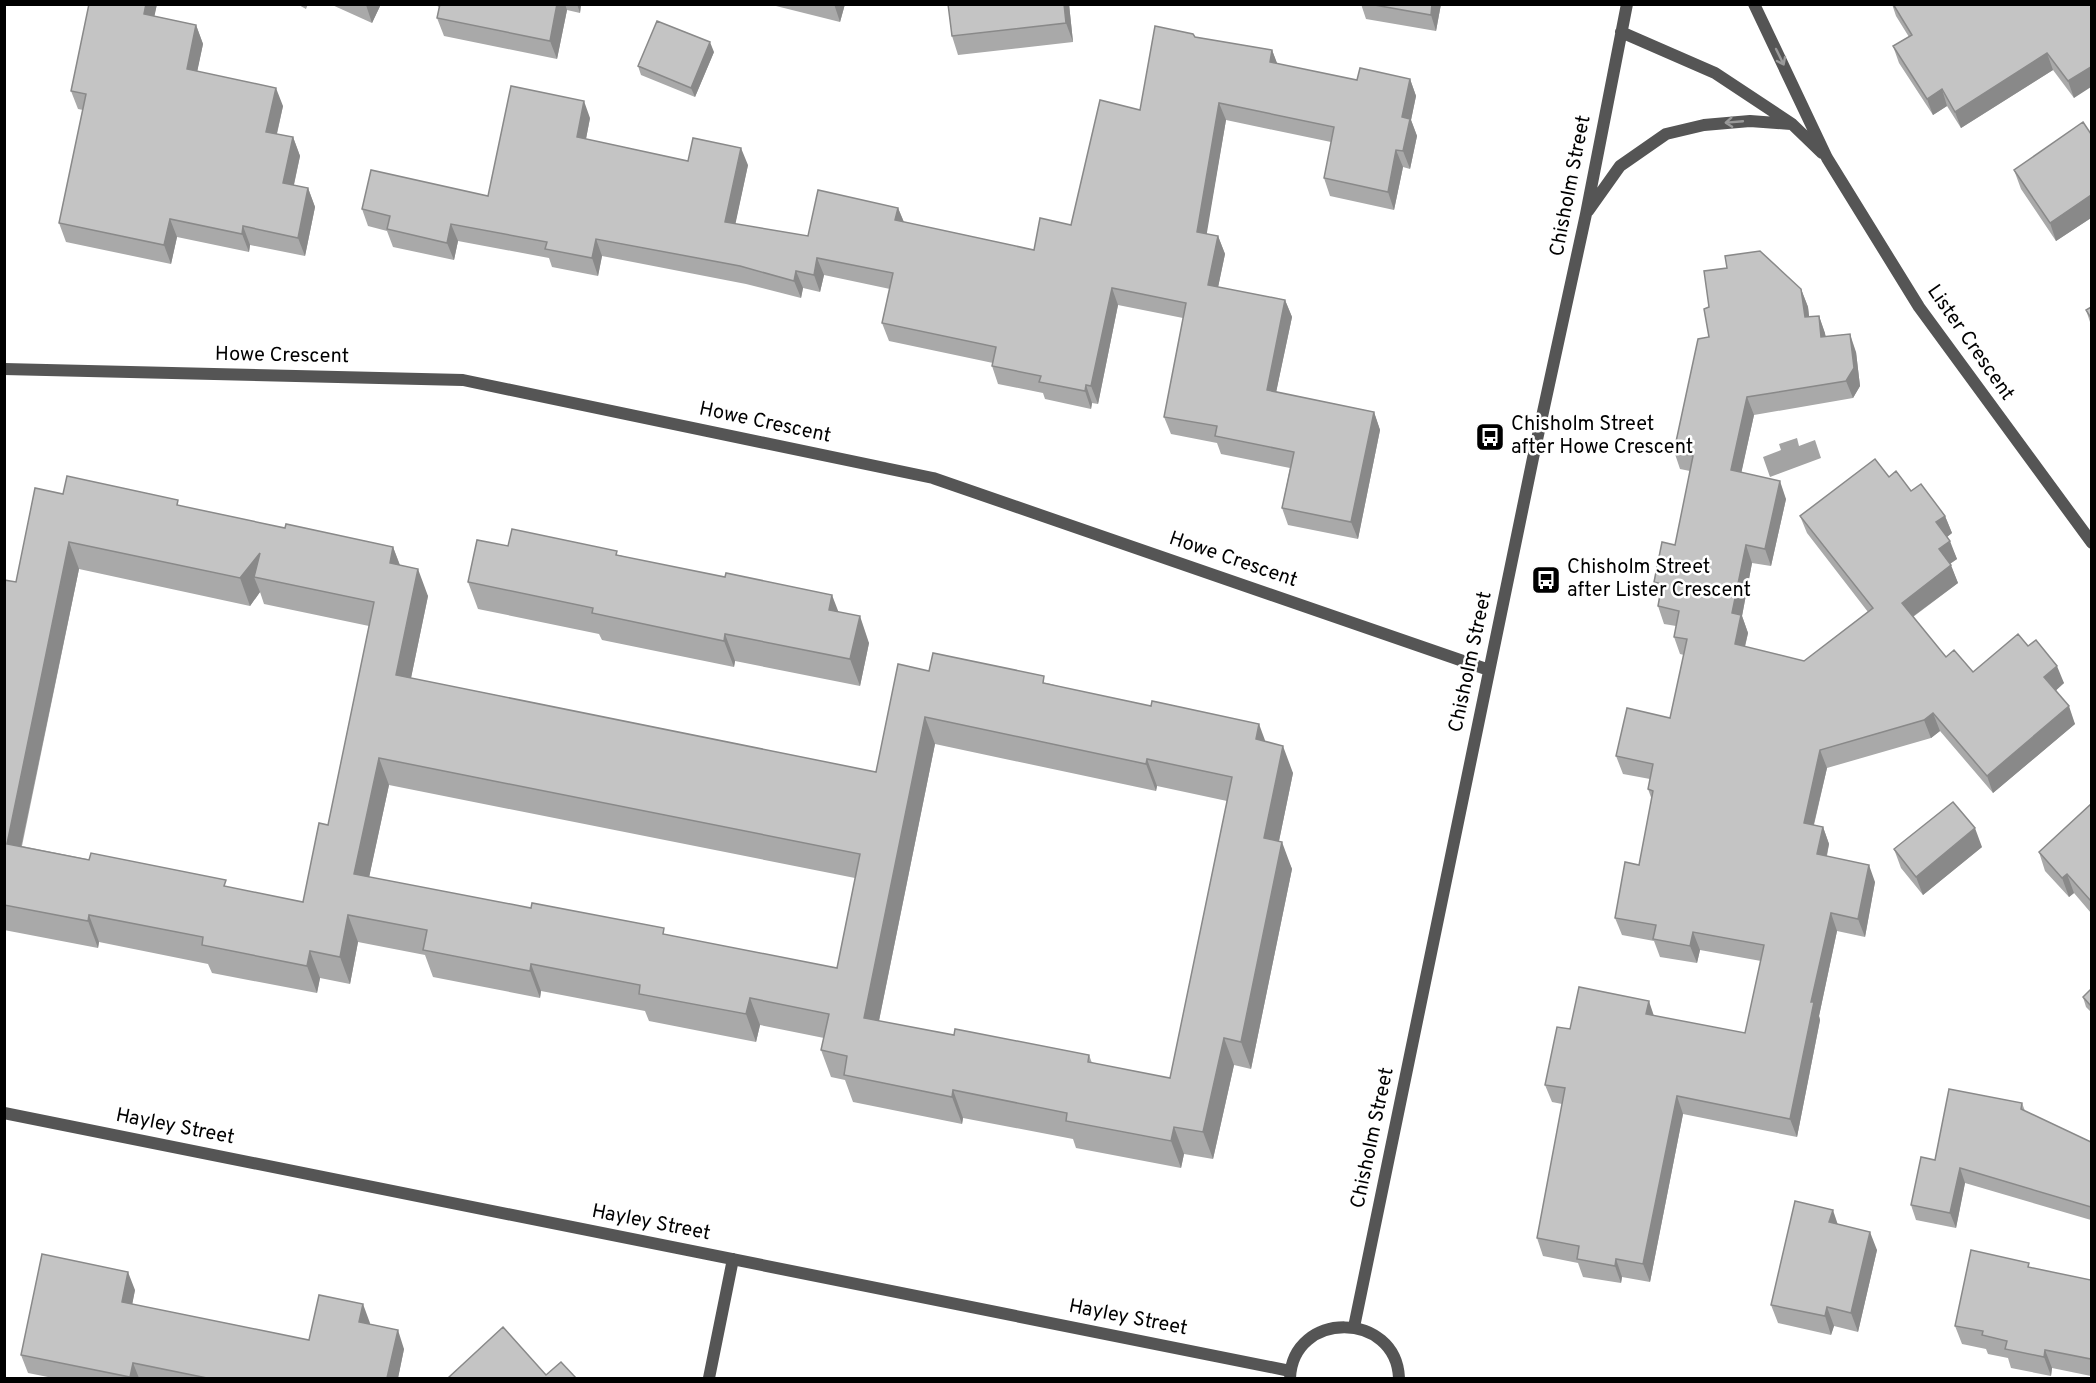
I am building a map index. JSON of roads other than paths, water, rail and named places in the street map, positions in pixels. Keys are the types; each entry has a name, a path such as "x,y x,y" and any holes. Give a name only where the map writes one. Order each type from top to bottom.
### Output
{"street":[{"name":"Chisholm Street","path":"1354,1327 1533,458 1586,214 1627,4"},
{"name":"Lister Crescent","path":"1754,4 1827,158 1919,307 2091,543"},
{"name":"Lister Crescent","path":"1621,32 1714,73 1792,124 1827,158"},
{"path":"1586,214 1620,166 1666,134 1704,125 1750,120 1792,124"},
{"name":"Howe Crescent","path":"4,369 463,380 933,478 1489,670"},
{"name":"Hayley Street","path":"4,1113 733,1259 1290,1375"},
{"path":"709,1378 733,1259"},
{"path":"1290,1375 1296,1355 1306,1341 1321,1331 1336,1327 1354,1327 1370,1332 1384,1343 1394,1358 1399,1378"}],"place":[{"name":"Chisholm Street after Howe Crescent","path":"1490,437"},
{"name":"Chisholm Street after Lister Crescent","path":"1546,580"}]}
